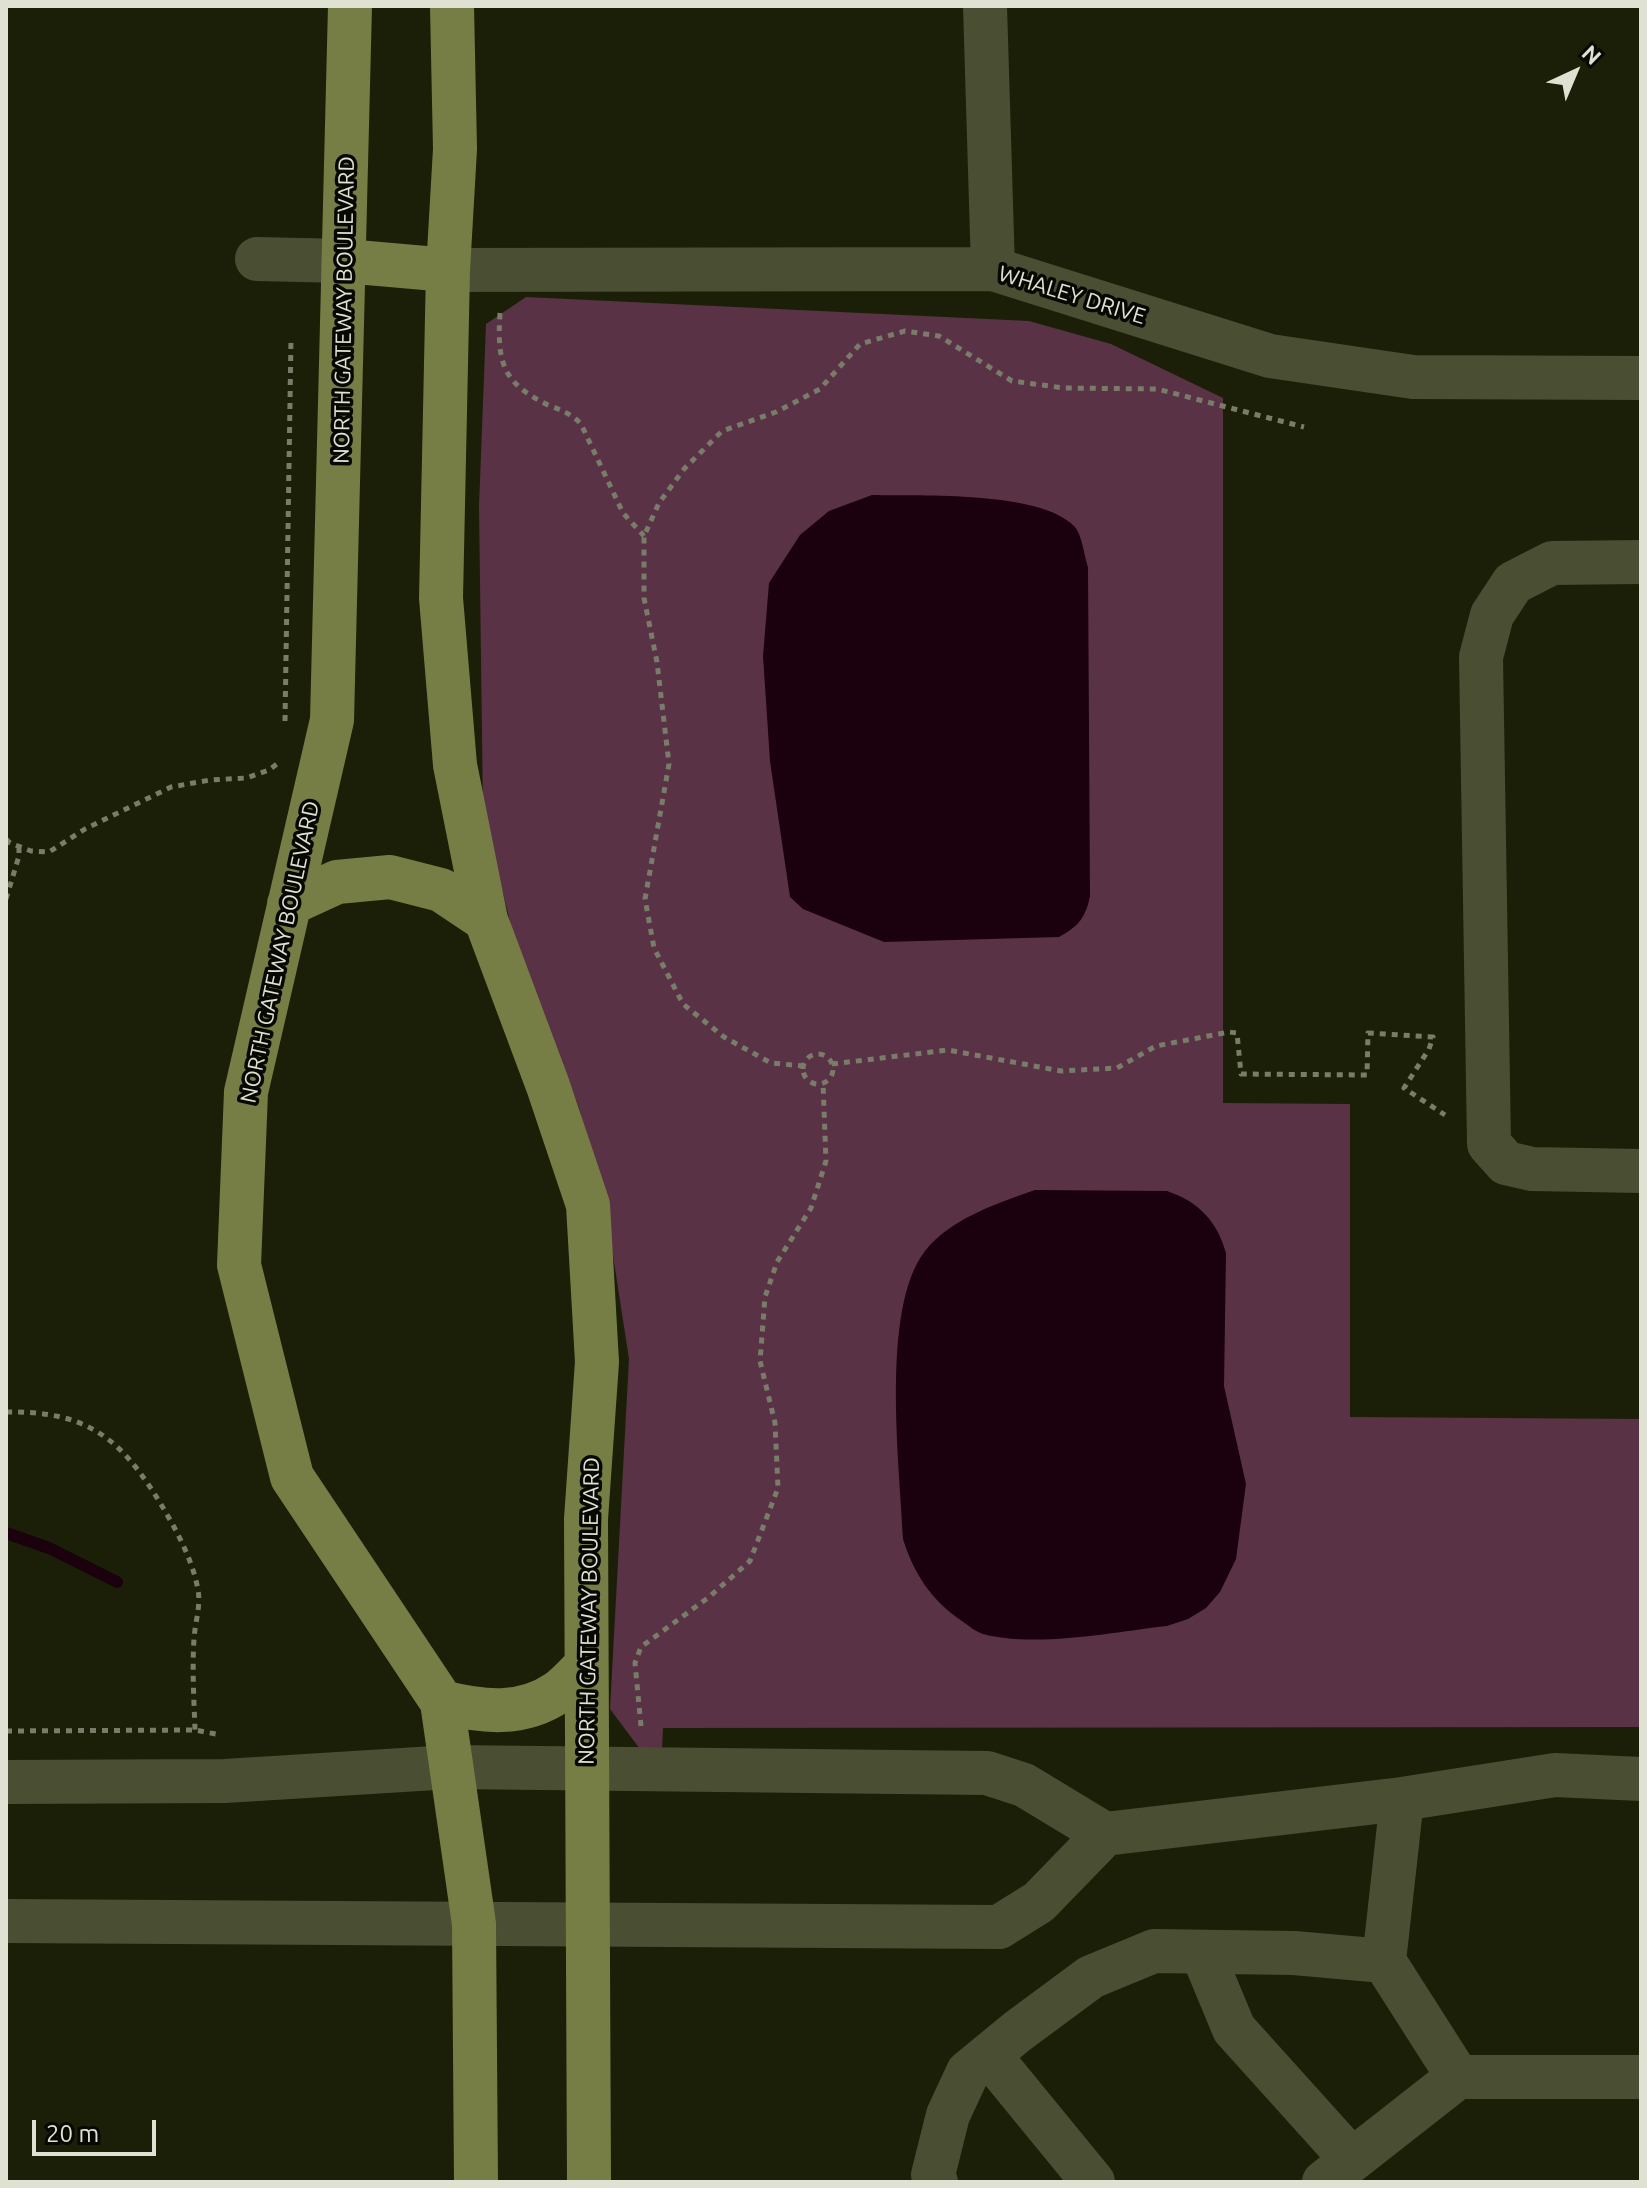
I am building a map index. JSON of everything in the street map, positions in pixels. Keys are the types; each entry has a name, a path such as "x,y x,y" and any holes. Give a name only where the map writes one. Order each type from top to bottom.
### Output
{"main road":[{"name":"NORTH GATEWAY BOULEVARD","path":"350,6 332,720 246,1092 239,1265 292,1477 442,1702 474,1924 476,2182"},
{"name":"NORTH GATEWAY BOULEVARD","path":"452,6 455,149 448,270 441,598 455,765 486,920 548,1086 588,1205 597,1362 586,1519 586,1666 607,1769 588,1925 589,2182"},
{"path":"345,261 448,270"},
{"path":"289,904 337,882 390,877 441,890 486,920"},
{"path":"442,1702 481,1711 521,1709 557,1693 586,1666"}],"street":[{"path":"985,6 993,269"},
{"path":"257,259 345,261"},
{"name":"WHALEY DRIVE","path":"448,270 993,269 1270,356 1413,377 1641,378"},
{"path":"1641,562 1552,563 1513,583 1492,615 1481,657 1489,1144 1506,1163 1532,1169 1641,1171"},
{"path":"6,1782 225,1781 451,1767 987,1773 1024,1785 1105,1834 1402,1799 1555,1775 1641,1779"},
{"path":"1402,1799 1384,1961 1458,2077"},
{"path":"6,1921 999,1927 1039,1902 1105,1834"},
{"path":"936,2182 933,2175 948,2115 968,2072 1091,1977 1154,1951 1294,1953 1384,1961"},
{"path":"1202,1952 1234,2029 1338,2171 1458,2077 1641,2077"},
{"path":"989,2055 1093,2182"}],"path":[{"path":"502,270 499,353 509,379 573,416 581,424 623,513 644,536"},
{"path":"804,1066 771,1063 724,1037 683,1004 654,948 645,899 669,764 657,662 644,598 644,536 659,503 684,469 722,431 776,412 820,389 860,344 905,331 939,336 1012,381 1064,388 1157,389 1304,427"},
{"path":"285,724 291,338"},
{"path":"6,839 19,847 49,852 85,829 171,787 246,778 269,770 283,759"},
{"path":"6,899 19,847"},
{"path":"832,1064 948,1050 1061,1071 1117,1068 1156,1046 1229,1032 1237,1033 1241,1074 1367,1075 1368,1033 1433,1037 1429,1049 1404,1088 1444,1115 1490,1116"},
{"path":"813,1055 828,1058 832,1064 830,1079 823,1083 808,1081 804,1074 804,1066 813,1055"},
{"path":"607,1769 644,1737 635,1663 641,1647 709,1597 750,1561 778,1488 775,1423 760,1361 765,1297 777,1262 811,1208 826,1161 823,1083"},
{"path":"6,1412 56,1414 80,1422 122,1450 151,1487 178,1536 198,1591 193,1664 195,1730"}],"shaded area":[{"path":"526,297 1029,321 1111,344 1223,398 1223,1103 1350,1104 1350,1417 1641,1419 1641,1727 663,1728 662,1750 640,1749 610,1709 629,1359 610,1236 579,1108 514,938 483,811 479,506 486,324"},
{"path":"872,495 1008,501 1058,515 1074,526 1079,534 1088,567 1090,896 1080,921 1059,937 884,942 803,909 790,897 770,761 763,656 769,583 800,535 829,511"},
{"path":"1035,1190 1167,1191 1205,1214 1217,1231 1226,1253 1224,1386 1246,1484 1236,1559 1220,1592 1206,1608 1188,1619 1167,1626 1027,1640 983,1634 951,1613 933,1595 912,1564 903,1539 897,1431 897,1348 902,1310 911,1277 925,1251 948,1230 976,1213"}],"waterway":[{"path":"6,1533 49,1548 117,1582"}]}
